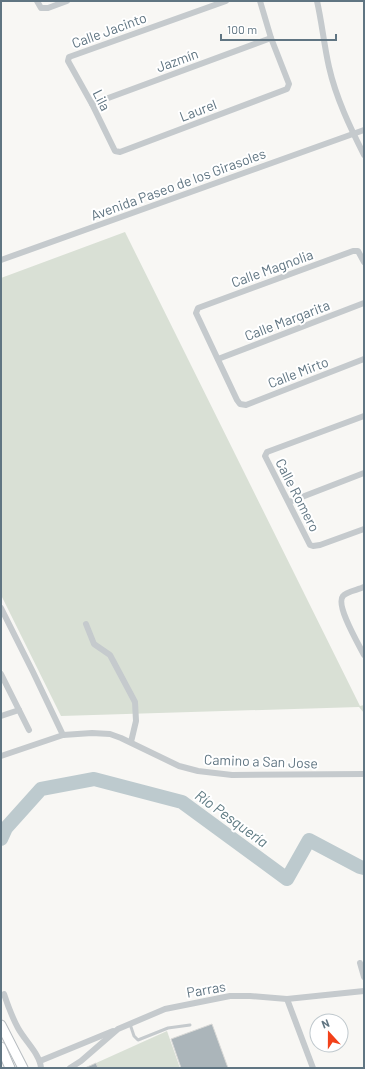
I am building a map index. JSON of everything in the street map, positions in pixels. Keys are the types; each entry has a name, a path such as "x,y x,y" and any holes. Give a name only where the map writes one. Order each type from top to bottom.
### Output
{"street":[{"path":"37,1 43,9 67,1"},
{"name":"Calle Jacinto","path":"68,58 70,56 226,1"},
{"path":"260,1 271,38"},
{"path":"317,1 332,79 342,108 364,155"},
{"name":"Laurel","path":"116,152 120,152 285,90 289,84 271,38"},
{"name":"Jazmín","path":"92,104 271,38"},
{"name":"Lila","path":"68,58 116,152"},
{"name":"Avenida Paseo de los Girasoles","path":"1,260 364,130"},
{"name":"Calle Magnolia","path":"218,359 196,311 198,308 353,251 358,251 364,262"},
{"name":"Calle Margarita","path":"218,359 364,303"},
{"name":"Calle Mirto","path":"218,359 237,400 240,404 246,405 364,359"},
{"name":"Calle Romero","path":"364,416 269,451 265,454 309,542 313,546 320,546 364,529"},
{"path":"289,502 364,473"},
{"path":"364,587 345,594 341,601 344,615 361,643 364,655"},
{"path":"1,608 63,735"},
{"path":"86,624 94,644 110,655 135,702 136,721 131,742"},
{"path":"1,674 29,730"},
{"path":"1,716 19,710"},
{"name":"Camino a San Jose","path":"1,756 63,735 92,733 110,734 131,742 179,766 198,771 232,774 364,774"},
{"path":"360,963 364,977"},
{"name":"Parras","path":"70,1068 81,1061 118,1029 165,1009 230,996 287,999 364,991"},
{"path":"4,994 9,1011 18,1029 40,1061 41,1068"},
{"path":"287,999 313,1068"},
{"path":"1,1025 22,1065"},
{"path":"40,1061 118,1029"},
{"path":"1,1048 10,1068"}],"lane":[{"path":"130,1024 134,1036 138,1040 168,1028 190,1025"}],"shaded area":[{"path":"125,232 360,706 364,705 364,713 359,707 61,716 1,595 1,278"},
{"path":"167,1031 180,1068 85,1068"}],"building":[{"path":"212,1024 228,1068 181,1068 171,1039"},
{"path":"96,1063 98,1068 85,1068"}],"waterway":[{"name":"Río Pesquería","path":"1,839 6,828 41,789 94,779 182,802 287,879 309,840 364,868"}]}
